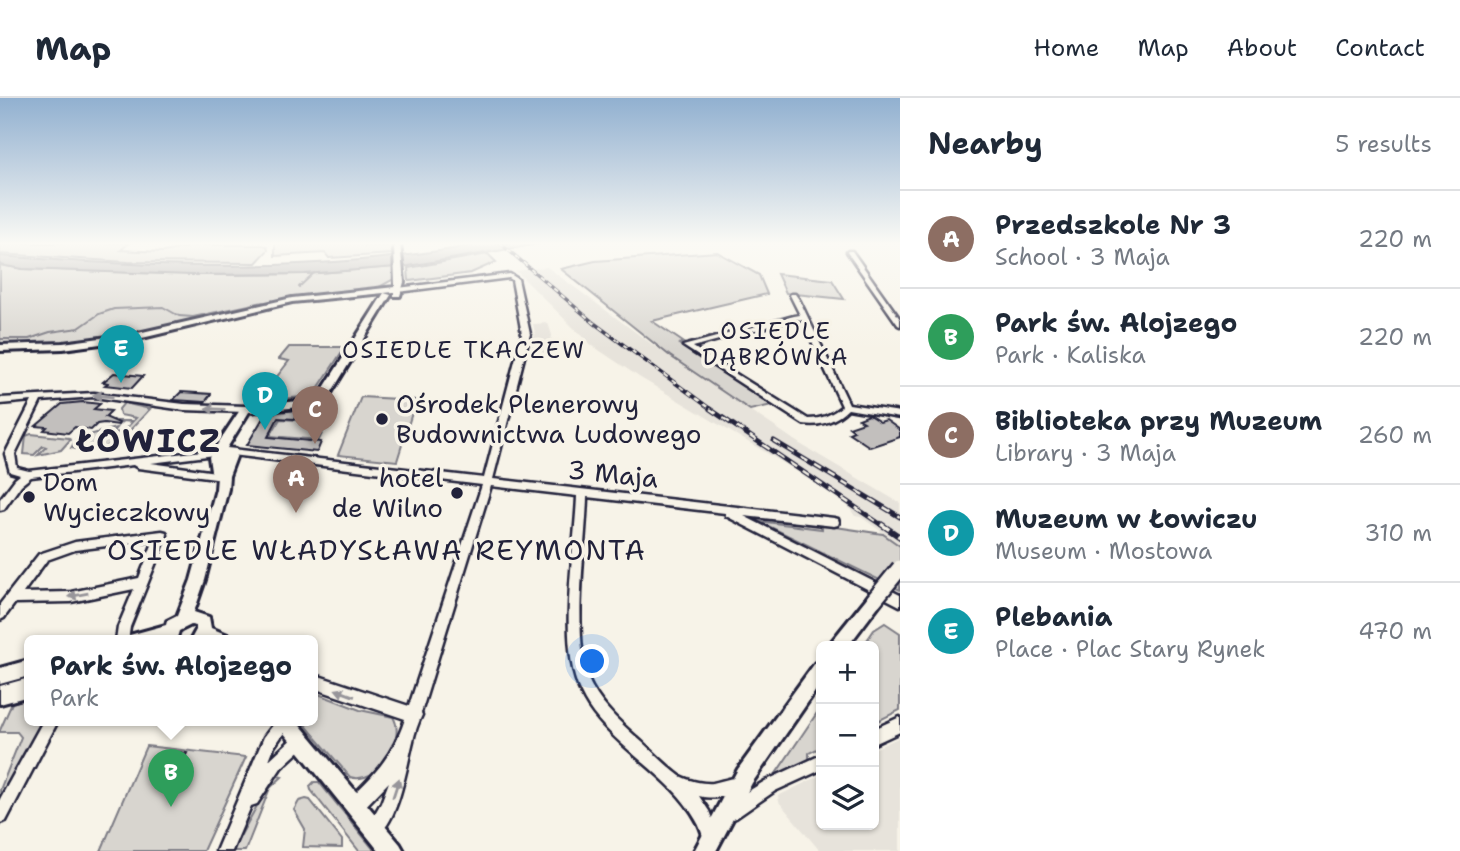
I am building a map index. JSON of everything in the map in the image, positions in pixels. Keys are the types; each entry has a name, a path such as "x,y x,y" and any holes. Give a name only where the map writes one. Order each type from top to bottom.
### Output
{"street":[{"path":"0,401 94,395 194,408 247,409 310,403 324,396 392,291 393,278"},
{"path":"0,348 63,346 138,336 292,300 358,294 373,298 392,291 490,278"},
{"path":"374,829 387,812 398,785 405,742 487,482 526,334 514,279 511,278"},
{"path":"868,278 900,324"},
{"path":"793,295 846,406"},
{"path":"888,307 900,309"},
{"path":"806,318 796,317 687,346 806,422 816,424 842,411 846,406"},
{"path":"37,400 10,454 13,470 29,474 102,465 141,466 223,476"},
{"path":"846,406 900,415"},
{"path":"195,627 198,580 222,489 223,476 214,463 226,452 247,409"},
{"name":"3 Maja","path":"102,465 226,452 834,522"},
{"path":"0,506 12,489 29,474"},
{"path":"0,493 12,489"},
{"path":"582,493 575,637 581,675 595,704 612,727 675,783 704,814 710,834 706,848"},
{"path":"723,509 900,601"},
{"path":"0,614 43,556 75,546 162,535 124,626 123,635"},
{"path":"842,641 900,568"},
{"path":"11,598 71,597 143,582"},
{"path":"172,635 195,627 212,635"},
{"path":"0,676 24,669"},
{"path":"706,848 739,785 816,676"},
{"path":"318,683 415,715"},
{"path":"0,695 24,688"},
{"path":"879,734 900,724"},
{"path":"0,816 48,726"},
{"path":"224,851 270,742 281,726"},
{"path":"289,726 393,851"},
{"path":"244,807 276,764 301,740"},
{"path":"354,806 383,777 405,742"},
{"path":"720,821 770,786 816,764"},
{"path":"675,783 691,789 710,791 739,785"}],"shaded area":[{"path":"0,278 394,278 372,291 292,298 145,332 71,342 0,344"},
{"path":"409,278 431,278 409,281"},
{"path":"523,278 562,278 653,345 800,444 900,503 900,545 861,517 855,516 847,505 797,471 639,377 590,344"},
{"path":"572,278 760,278 767,294 652,321 683,342 679,344 772,405 750,410 670,356"},
{"path":"779,278 815,278 832,280 844,299 786,293"},
{"path":"548,323 552,335 549,354 531,351 535,333 533,324"},
{"path":"289,347 345,347 313,396 258,401 289,361 279,359"},
{"path":"361,397 416,400 397,461 338,455"},
{"path":"124,403 150,409 116,442 97,449 71,448 77,438 116,428 113,432 122,433 132,422 123,421 133,421 136,418 120,415 119,409"},
{"path":"299,412 319,414 316,421 327,423 319,440 270,436 280,419 296,420"},
{"path":"31,434 70,440 61,450 38,455 46,447 43,446 34,455 24,454 26,436"},
{"path":"758,521 822,529 822,525 883,534 900,546 900,590"},
{"path":"885,623 900,633 900,710 879,720 879,641 866,641 874,630"},
{"path":"318,694 360,710 393,717 396,737 387,759 370,775 350,777 306,726 318,726"},
{"path":"24,699 24,726 43,726 0,805 0,790 21,737 17,732 0,732 12,703"},
{"path":"816,714 816,750 809,753 809,760 773,778"},
{"path":"900,737 900,851 820,851 779,802 778,796 816,777 816,830 879,830 879,747"},
{"path":"146,746 246,757 203,851 101,851"},
{"path":"274,775 282,777 270,788 245,851 232,851"},
{"path":"319,782 375,851 359,851 311,790 310,786"},
{"path":"310,800 342,840 342,848 303,847 305,829 294,810 299,801"}],"building":[{"path":"114,373 143,376 132,388 105,385 108,383 103,382"},
{"path":"181,392 211,394 205,402 173,400"},
{"path":"62,404 100,404 94,409 111,411 105,417 119,423 118,425 97,424 91,430 75,427 68,433 44,430 47,427 36,426"},
{"path":"298,410 295,419 278,418 268,437 321,442 317,452 247,445 266,413"},
{"path":"869,415 880,422 886,420 900,430 900,437 870,447 849,433 854,431 849,427 864,422 859,419"},
{"path":"177,752 187,753 182,763 190,764 192,768 191,781 179,791 161,789"}],"waterway":[{"path":"299,287 308,278"},
{"path":"0,339 29,339 50,332 79,328 99,314 114,309 163,307 179,316 193,317 263,302"}],"railway":[{"path":"541,278 594,323 712,410"},
{"path":"710,409 883,526"},
{"path":"774,441 900,517"},
{"path":"881,524 900,537"}],"place":[{"name":"Plebania","path":"121,383"},
{"name":"Ośrodek Plenerowy Budownictwa Ludowego","path":"382,419"},
{"name":"Muzeum w Łowiczu","path":"265,430"},
{"name":"Biblioteka przy Muzeum","path":"315,444"},
{"name":"hotel de Wilno","path":"457,493"},
{"name":"Dom Wycieczkowy","path":"29,497"},
{"name":"Przedszkole Nr 3","path":"296,513"},
{"name":"Park św. Alojzego","path":"171,807"}],"district":[{"name":"OSIEDLE DĄBRÓWKA","path":"776,344"},
{"name":"OSIEDLE TKACZEW","path":"464,350"},
{"name":"ŁOWICZ","path":"149,440"},
{"name":"OSIEDLE WŁADYSŁAWA REYMONTA","path":"377,550"}]}
